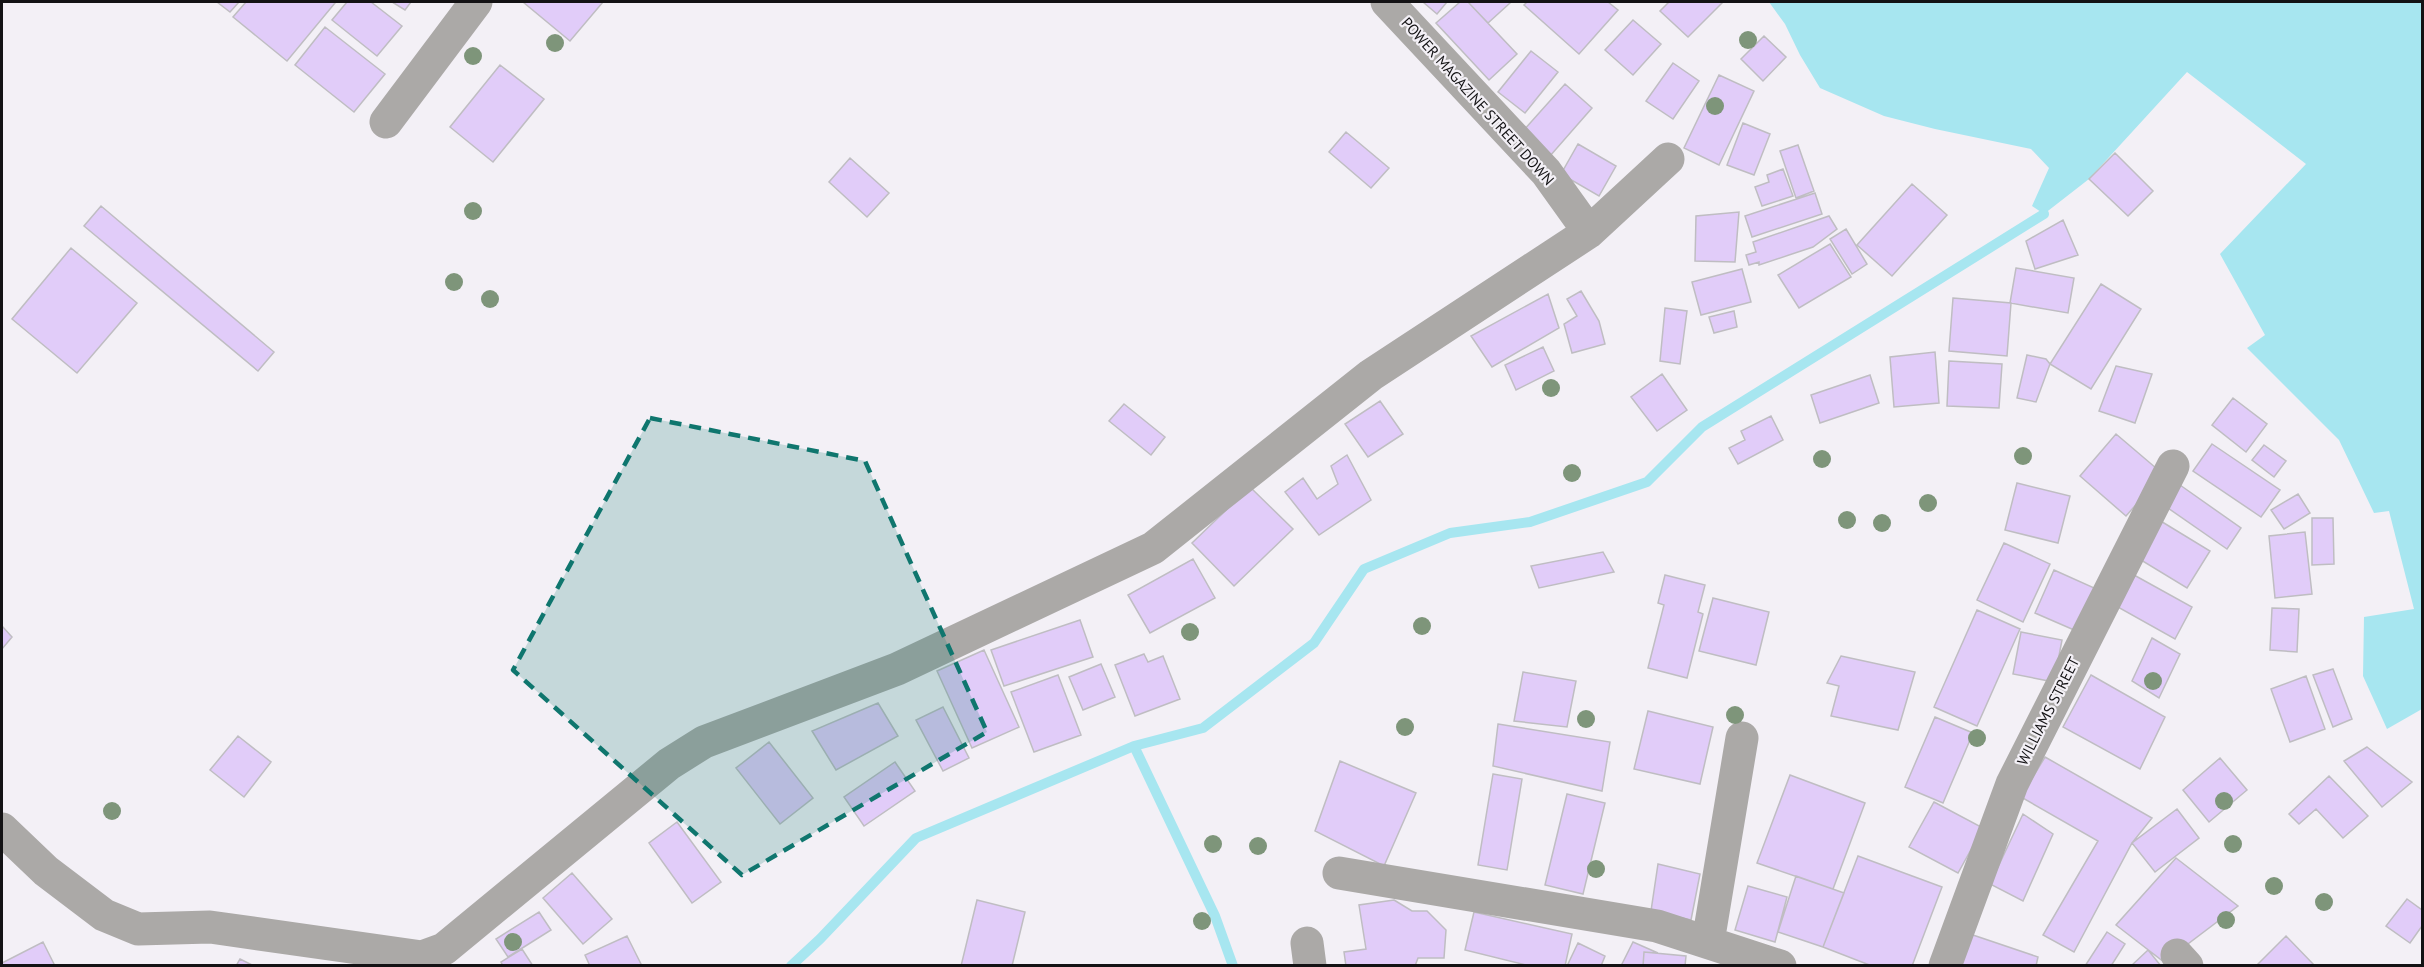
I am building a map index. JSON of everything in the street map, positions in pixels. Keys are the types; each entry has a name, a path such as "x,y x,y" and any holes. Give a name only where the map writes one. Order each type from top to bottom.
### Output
{"street":[{"path":"386,122 476,2"},
{"name":"POWER MAGAZINE STREET DOWN","path":"1387,2 1546,172 1589,232"},
{"path":"2,829 46,871 104,915 138,929 210,927 422,957 444,949 669,764 704,742 897,669 1153,548 1371,375 1589,232 1668,159"},
{"name":"WILLIAMS STREET","path":"1945,966 2012,784 2173,466"},
{"path":"1708,942 1742,738"},
{"path":"1339,873 1657,926 1780,966"}],"highlighted area":[{"path":"650,418 865,461 987,732 742,875 513,670"}],"water":[{"path":"1769,2 2422,2 2422,709 2387,729 2363,676 2364,617 2414,609 2389,511 2374,513 2339,440 2247,348 2265,335 2220,254 2306,164 2187,72 2089,179 2044,214 2032,206 2049,168 2031,149 1884,116 1820,88 1785,24"}],"building":[{"path":"217,2 239,2 230,12"},
{"path":"246,2 335,3 287,61 233,17"},
{"path":"347,2 371,2 402,26 377,56 332,20"},
{"path":"392,2 411,2 405,10"},
{"path":"523,2 603,2 570,41"},
{"path":"1423,2 1447,2 1437,14"},
{"path":"1460,2 1468,2 1517,54 1489,80 1436,23"},
{"path":"1468,2 1509,2 1510,3 1488,23"},
{"path":"1527,2 1608,2 1618,10 1579,54 1524,5"},
{"path":"1669,2 1723,2 1688,37 1660,11"},
{"path":"1633,20 1661,44 1633,75 1605,50"},
{"path":"325,27 385,74 354,112 295,65"},
{"path":"1764,36 1786,57 1763,81 1741,59"},
{"path":"1531,51 1558,72 1525,113 1498,92"},
{"path":"1673,63 1699,81 1673,119 1646,101"},
{"path":"500,65 544,99 493,162 450,127"},
{"path":"1719,75 1754,91 1719,165 1684,148"},
{"path":"1565,84 1592,108 1550,156 1522,132"},
{"path":"1743,123 1770,134 1754,175 1727,165"},
{"path":"1346,132 1389,168 1371,188 1329,152"},
{"path":"1578,144 1616,166 1599,196 1561,174"},
{"path":"1798,145 1814,191 1796,198 1780,151"},
{"path":"2115,153 2153,191 2128,216 2089,179"},
{"path":"850,158 889,193 867,217 829,182"},
{"path":"1783,169 1793,196 1762,206 1755,187 1769,182 1767,175"},
{"path":"1912,184 1947,215 1892,276 1857,245"},
{"path":"1815,193 1822,214 1752,237 1745,216"},
{"path":"101,206 274,352 258,371 84,226"},
{"path":"1739,212 1735,262 1695,261 1696,216"},
{"path":"1829,216 1837,229 1813,247 1759,265 1759,262 1749,265 1746,255 1756,252 1753,242"},
{"path":"2063,220 2078,255 2035,269 2026,241"},
{"path":"1846,229 1867,264 1852,274 1830,239"},
{"path":"1830,244 1851,277 1799,308 1778,275"},
{"path":"71,248 137,303 77,373 12,319"},
{"path":"2016,268 2074,278 2068,313 2010,303"},
{"path":"1742,269 1751,302 1701,315 1692,282"},
{"path":"2101,284 2141,309 2091,389 2050,364"},
{"path":"1581,291 1599,321 1605,344 1572,353 1564,324 1577,316 1567,299"},
{"path":"1548,294 1559,328 1492,367 1471,336"},
{"path":"1953,298 2011,303 2007,356 1949,351"},
{"path":"1665,308 1687,311 1680,364 1660,361"},
{"path":"1734,311 1737,327 1714,333 1709,317"},
{"path":"1543,347 1554,371 1516,390 1505,365"},
{"path":"1935,352 1939,403 1894,407 1890,357"},
{"path":"2027,355 2046,359 2050,364 2036,402 2017,398"},
{"path":"1949,361 2002,364 1999,408 1947,406"},
{"path":"2116,366 2152,374 2135,423 2099,411"},
{"path":"1662,374 1687,410 1657,431 1631,397"},
{"path":"1870,375 1879,403 1820,423 1811,395"},
{"path":"2233,398 2267,424 2246,452 2212,425"},
{"path":"1380,401 1403,434 1368,457 1345,424"},
{"path":"1124,404 1165,437 1151,455 1109,421"},
{"path":"1771,416 1783,440 1738,464 1729,448 1745,440 1741,431"},
{"path":"2116,434 2163,474 2126,516 2080,476"},
{"path":"2212,444 2280,490 2261,517 2193,471"},
{"path":"2264,445 2286,461 2274,477 2252,460"},
{"path":"1347,455 1371,500 1319,535 1285,492 1303,478 1317,499 1338,484 1331,466"},
{"path":"2017,483 2070,496 2058,543 2005,530"},
{"path":"2180,485 2241,528 2227,549 2165,506"},
{"path":"1250,487 1293,529 1234,586 1192,543"},
{"path":"2298,494 2310,513 2284,529 2271,510"},
{"path":"2312,518 2333,518 2334,564 2312,565"},
{"path":"2159,520 2210,551 2187,588 2136,557"},
{"path":"2305,532 2312,594 2275,598 2269,536"},
{"path":"2004,543 2050,564 2023,622 1977,600"},
{"path":"1603,552 1614,572 1539,588 1531,566"},
{"path":"1193,559 1215,598 1150,633 1128,595"},
{"path":"2054,570 2101,591 2081,633 2035,613"},
{"path":"1665,575 1705,585 1698,612 1703,614 1687,678 1648,668 1664,605 1658,603"},
{"path":"2134,575 2192,607 2175,639 2116,606"},
{"path":"1713,598 1769,612 1756,665 1699,651"},
{"path":"2272,608 2299,609 2297,652 2270,650"},
{"path":"1977,610 2020,629 1977,726 1934,707"},
{"path":"1080,620 1093,657 1004,686 991,650"},
{"path":"2,626 12,637 2,649"},
{"path":"2021,632 2062,640 2054,682 2013,674"},
{"path":"2152,638 2180,654 2159,698 2132,681"},
{"path":"984,650 1019,727 972,748 937,671"},
{"path":"1144,654 1148,662 1163,656 1180,699 1135,716 1115,665"},
{"path":"1841,656 1915,672 1898,730 1831,716 1839,686 1827,683"},
{"path":"1101,664 1115,697 1083,710 1069,677"},
{"path":"2333,669 2352,719 2333,727 2313,675"},
{"path":"1523,672 1576,681 1567,727 1514,721"},
{"path":"1058,675 1081,735 1034,752 1011,692"},
{"path":"2091,675 2165,717 2140,769 2063,727"},
{"path":"2306,676 2325,729 2290,742 2271,689"},
{"path":"878,703 898,736 836,770 812,731"},
{"path":"943,707 969,758 943,771 916,720"},
{"path":"1648,711 1713,727 1700,784 1634,769"},
{"path":"1935,717 1973,733 1943,803 1905,787"},
{"path":"1498,724 1610,742 1602,791 1493,766"},
{"path":"238,736 271,762 244,797 210,770"},
{"path":"769,742 813,798 780,824 736,768"},
{"path":"2367,747 2412,782 2382,807 2344,761"},
{"path":"2045,757 2152,818 2132,843 2074,952 2043,935 2098,841 2021,797"},
{"path":"2220,758 2247,790 2209,822 2183,790"},
{"path":"1340,761 1416,793 1384,866 1315,831"},
{"path":"895,762 915,791 864,826 844,797"},
{"path":"1493,774 1522,779 1507,870 1478,865"},
{"path":"1790,775 1865,803 1833,889 1757,863"},
{"path":"2329,776 2368,816 2343,838 2316,809 2299,824 2289,814"},
{"path":"1567,794 1605,803 1583,894 1545,885"},
{"path":"1934,802 1983,828 1958,873 1909,847"},
{"path":"2177,809 2199,838 2155,872 2132,843"},
{"path":"2023,814 2053,834 2023,901 1990,884"},
{"path":"677,822 721,882 692,903 649,843"},
{"path":"1858,856 1942,887 1912,966 1872,966 1823,947"},
{"path":"2176,858 2238,906 2164,962 2116,925"},
{"path":"1658,864 1700,874 1691,920 1651,911"},
{"path":"572,873 612,919 583,944 543,898"},
{"path":"1796,876 1844,893 1823,947 1778,932"},
{"path":"1748,886 1787,897 1775,942 1735,930"},
{"path":"2407,899 2422,910 2422,926 2410,943 2386,926"},
{"path":"977,900 1025,912 1012,966 961,966"},
{"path":"1394,900 1412,911 1427,911 1446,930 1444,958 1418,958 1415,966 1346,966 1344,952 1366,949 1359,905"},
{"path":"539,912 551,930 508,957 496,939"},
{"path":"1474,912 1572,934 1565,966 1530,966 1465,950"},
{"path":"2107,932 2125,944 2111,966 2085,966"},
{"path":"1970,934 2038,957 2036,966 1960,966"},
{"path":"627,936 642,966 590,966 585,955"},
{"path":"2286,936 2315,966 2256,966"},
{"path":"43,942 55,966 2,966 2,963"},
{"path":"1633,942 1658,953 1644,952 1643,966 1621,966"},
{"path":"1578,943 1605,956 1601,966 1567,966"},
{"path":"522,949 533,966 503,966 501,962"},
{"path":"2148,950 2161,966 2131,966"},
{"path":"1644,952 1686,956 1685,966 1643,966"},
{"path":"240,959 254,966 236,966"}],"waterway":[{"path":"791,966 820,939 916,838 1134,746 1203,728 1314,643 1364,569 1450,533 1530,522 1647,482 1702,427 2044,214"},
{"path":"1134,746 1215,916 1233,966"}]}
